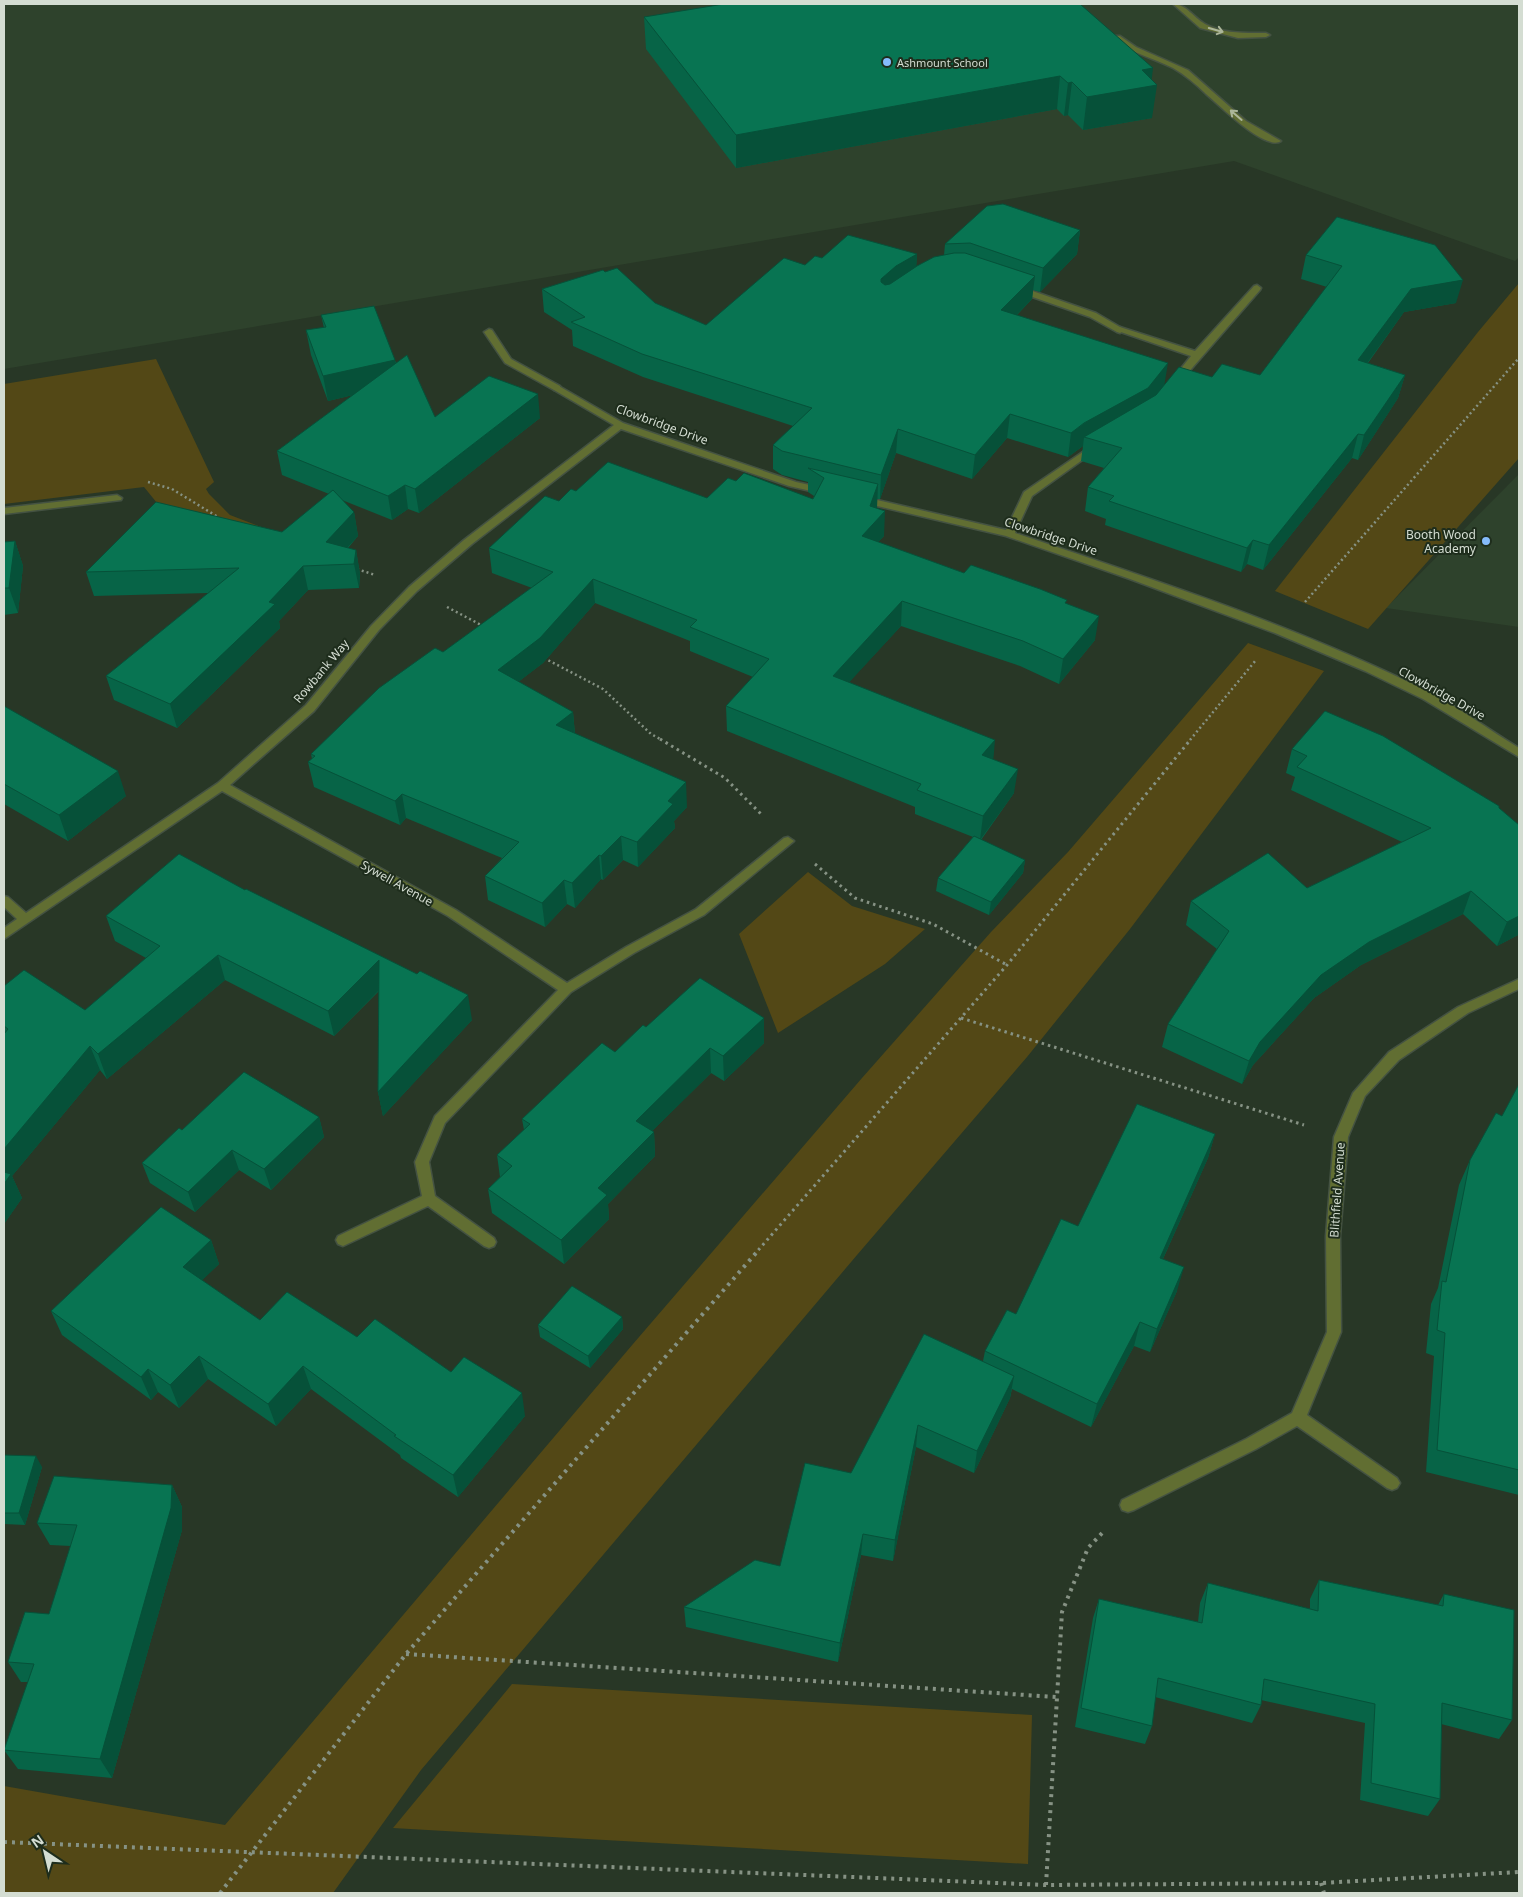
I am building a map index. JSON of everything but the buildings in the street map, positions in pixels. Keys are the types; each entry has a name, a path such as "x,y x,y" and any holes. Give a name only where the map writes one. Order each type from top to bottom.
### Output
{"street":[{"path":"1176,4 1203,26 1238,36 1266,35"},
{"path":"1112,33 1125,45 1142,54 1165,60 1185,72 1251,129 1277,141"},
{"path":"1010,286 1093,315 1120,330 1196,355"},
{"path":"1166,393 1196,355 1257,288"},
{"name":"Clowbridge Drive","path":"488,332 508,360 620,424 793,484 830,492"},
{"name":"Rowbank Way","path":"4,934 222,786 310,708 375,628 413,589 468,542 620,424"},
{"path":"1009,534 1028,494 1085,451 1101,442"},
{"name":"Clowbridge Drive","path":"849,497 1009,534 1134,577 1279,632 1369,668 1427,696 1519,754"},
{"path":"4,511 117,498"},
{"name":"Sywell Avenue","path":"222,786 452,913 567,989"},
{"path":"489,1242 429,1199 422,1162 440,1120 567,989 630,950 700,912 788,841"},
{"path":"4,900 25,919"},
{"name":"Blithfield Avenue","path":"1298,1418 1334,1332 1333,1236 1341,1137 1360,1093 1394,1056 1463,1010 1519,984"},
{"path":"343,1240 429,1199"},
{"path":"1128,1504 1251,1444 1298,1418 1392,1483"}],"path":[{"path":"220,1893 406,1654 1007,965 1279,632 1519,358"},
{"path":"146,481 172,489 218,518"},
{"path":"351,567 413,589 491,630"},
{"path":"543,657 603,689 651,734 725,778 788,841 855,898 933,924 1007,965"},
{"path":"961,1018 1341,1137"},
{"path":"1046,1885 1062,1612 1088,1548 1128,1504"},
{"path":"406,1654 1056,1697"},
{"path":"4,1842 1046,1885 1321,1882 1519,1872"},
{"path":"1321,1882 1324,1893"}],"shaded area":[{"path":"4,4 1519,4 1519,257 1515,261 1234,161 4,369"},
{"path":"1519,283 1519,458 1368,629 1275,591 1478,332"},
{"path":"156,359 214,482 206,489 209,494 230,515 345,559 166,514 144,487 4,504 4,384"},
{"name":"Booth Wood Academy","path":"1519,474 1519,627 1386,608"},
{"path":"1248,643 1324,671 1130,929 1027,1057 421,1770 333,1893 4,1893 4,1786 225,1825 633,1344 862,1078 991,932 1068,852"},
{"path":"808,872 852,906 925,929 885,964 778,1033 739,934"},
{"path":"512,1684 1032,1715 1028,1864 393,1828"}],"place":[{"name":"Ashmount School","path":"887,62"},
{"name":"Booth Wood Academy","path":"1486,541"}]}
